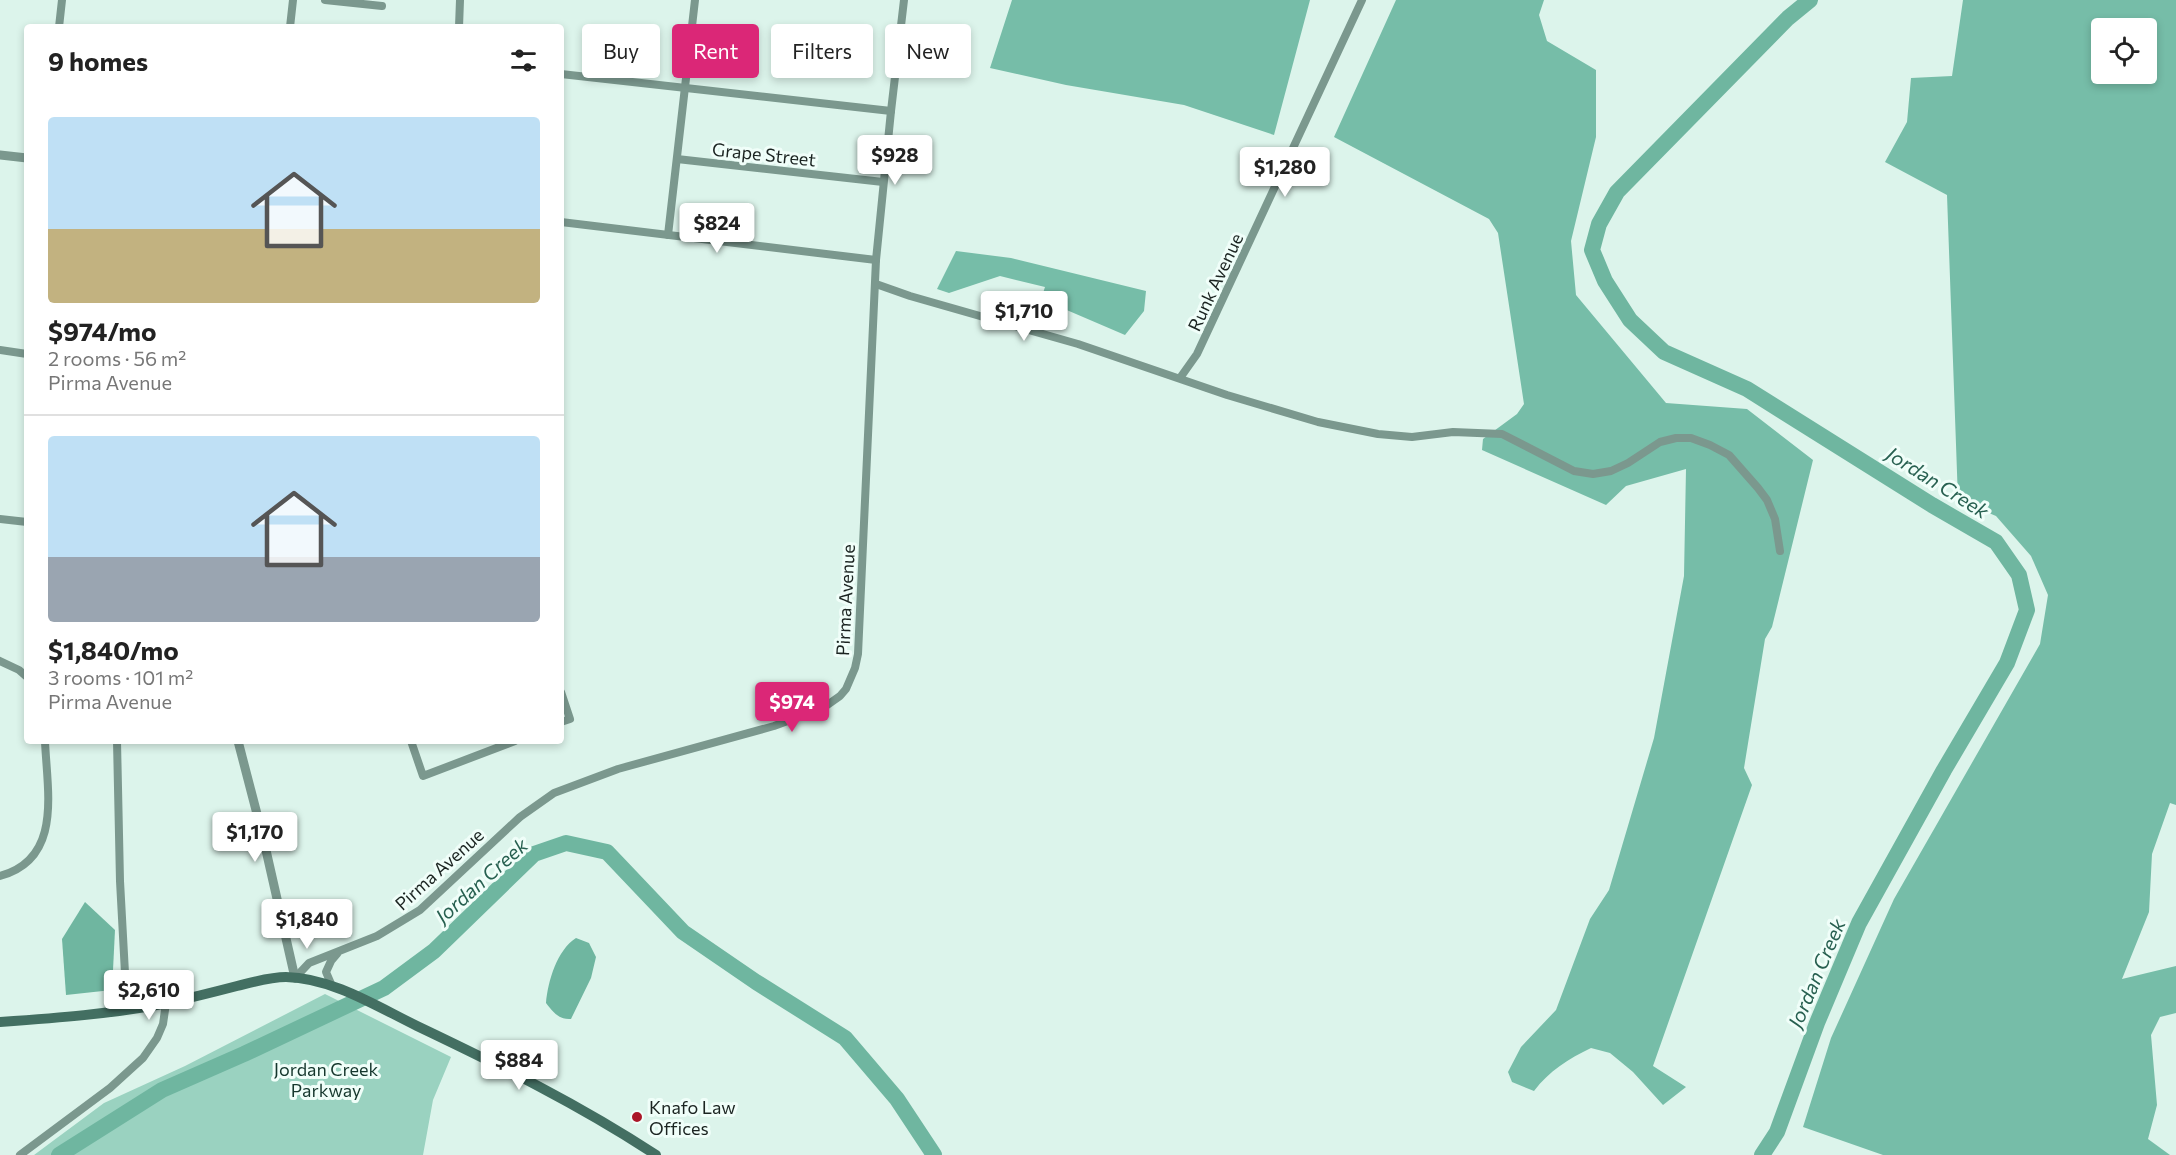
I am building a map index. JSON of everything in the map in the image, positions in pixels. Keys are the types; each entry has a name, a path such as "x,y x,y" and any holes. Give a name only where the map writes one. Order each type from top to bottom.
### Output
{"main road":[{"path":"0,1022 127,1010 266,979 295,978 332,986 391,1013 564,1099 656,1155"}],"street":[{"path":"59,24 62,0"},
{"path":"290,24 293,0"},
{"path":"325,0 382,6"},
{"path":"459,24 460,0"},
{"path":"668,235 695,0"},
{"name":"Pirma Avenue","path":"295,978 309,963 377,936 420,910 520,816 554,793 618,769 800,717 830,704 846,689 858,654 876,260 904,0"},
{"name":"Runk Avenue","path":"1180,378 1197,354 1362,0"},
{"path":"564,74 891,111"},
{"path":"0,155 24,158"},
{"name":"Grape Street","path":"677,159 883,182"},
{"path":"564,222 876,260"},
{"path":"876,284 910,296 1078,344 1212,391 1303,418 1378,434 1412,437 1453,432 1502,434 1574,471 1593,474 1611,471 1628,463 1660,442 1676,438 1691,438 1729,455 1758,488 1767,500 1775,519 1780,551"},
{"path":"0,350 24,354"},
{"path":"0,519 24,522"},
{"path":"0,661 24,674"},
{"path":"564,701 570,719 564,721"},
{"path":"0,876 19,869 28,862 36,853 46,832 48,818 45,744"},
{"path":"117,744 120,881 127,1010"},
{"path":"239,744 295,978"},
{"path":"412,744 423,776 507,744"},
{"path":"332,986 326,972 331,960 338,953"},
{"path":"20,1155 110,1088 143,1058 157,1038 163,1024 166,1003"}],"green space":[{"name":"Jordan Creek Parkway","path":"325,994 451,1057 433,1100 423,1155 34,1155 104,1103 185,1066"}],"shaded area":[{"path":"1012,0 1310,0 1274,135 1184,105 1066,85 990,68"},
{"path":"1396,0 1544,0 1539,15 1547,41 1596,70 1596,137 1571,241 1576,295 1666,403 1747,409 1813,460 1772,627 1765,639 1744,768 1752,785 1653,1066 1686,1087 1663,1105 1633,1072 1610,1053 1591,1048 1560,1066 1534,1091 1512,1082 1508,1072 1521,1047 1556,1010 1590,919 1609,890 1654,738 1684,576 1686,469 1626,486 1606,505 1482,450 1483,439 1517,414 1524,404 1498,233 1489,219 1334,137"},
{"path":"1963,0 2176,0 2176,805 2170,803 2152,854 2149,912 2122,979 2176,966 2176,1013 2160,1017 2151,1035 2157,1105 2148,1139 2170,1155 1883,1155 1803,1127 1831,1038 1894,899 2040,644 2048,595 2031,556 1996,516 1958,500 1947,195 1885,162 1907,122 1911,78 1952,76"},
{"path":"956,251 1011,258 1146,291 1144,311 1125,335 1041,299 1045,287 1000,276 949,293 937,289"},
{"path":"85,902 115,930 112,990 66,995 62,939"},
{"path":"576,938 589,943 596,957 591,978 571,1019 567,1019 557,1015 546,1003 549,985 559,958 569,943"}],"waterway":[{"name":"Jordan Creek","path":"1762,1155 1777,1132 1817,1023 1859,923 1944,770 2007,663 2027,610 2019,575 1996,542 1932,505 1747,389 1664,352 1630,320 1605,281 1592,250 1599,224 1617,192 1788,18 1810,0"},
{"name":"Jordan Creek","path":"59,1155 162,1090 384,988 434,951 534,854 566,843 607,852 683,932 756,982 845,1038 897,1099 934,1155"}],"place":[{"name":"Knafo Law Offices","path":"637,1117"}]}
